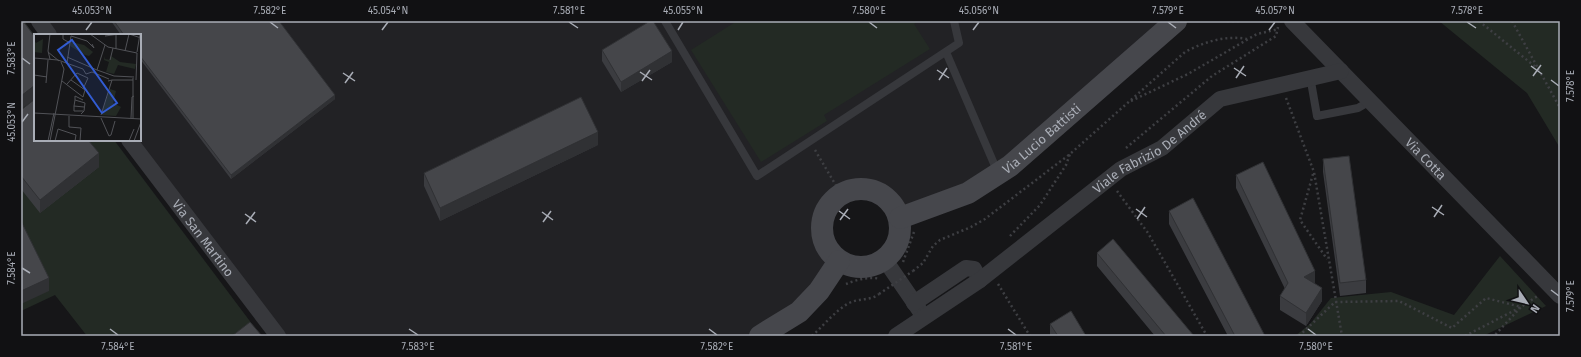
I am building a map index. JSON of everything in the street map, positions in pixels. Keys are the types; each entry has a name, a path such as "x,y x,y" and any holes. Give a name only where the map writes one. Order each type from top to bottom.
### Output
{"street":[{"path":"39,21 48,34"},
{"name":"Via Lucio Battisti","path":"900,218 968,192 1010,166 1170,24"},
{"name":"Via Cotta","path":"1295,24 1557,288"},
{"name":"Viale Fabrizio De André","path":"896,336 985,276 1121,169 1162,148 1220,99 1341,71"},
{"name":"Via San Martino","path":"130,141 278,336"},
{"path":"857,188 872,190 885,196 894,206 900,218 901,228 899,241 894,251 885,260 866,268 853,267 839,261 828,250 822,238 821,226 824,213 833,200 841,194 857,188"},
{"path":"885,260 925,317"},
{"path":"760,336 799,312 819,291 839,261"},
{"path":"914,303 966,268 974,269 985,276"}],"lane":[{"path":"666,21 757,176 960,43 954,21"},
{"path":"946,52 998,173"},
{"path":"1310,77 1317,116 1358,108 1370,101"}],"path":[{"path":"1228,21 1241,21"},
{"path":"1479,21 1539,69"},
{"path":"1512,21 1560,108"},
{"path":"1128,102 1188,74 1247,40 1272,30 1295,24"},
{"path":"812,336 841,308 851,302 874,298 913,271 923,263 933,246 940,240 971,227 985,219 1070,154 1185,52 1202,44 1221,39 1237,37 1247,40"},
{"path":"1281,85 1314,172 1342,336"},
{"path":"810,141 841,194"},
{"path":"1007,259 1002,248 1005,242 1040,205 1066,166 1070,154"},
{"path":"1314,172 1300,220 1328,260"},
{"path":"1108,179 1148,233 1207,336"},
{"path":"985,276 1030,336"},
{"path":"887,285 890,290"},
{"path":"1465,336 1557,288"},
{"path":"1299,336 1335,302 1399,301 1452,328 1486,298 1520,307"},
{"path":"1494,336 1520,307"}],"shaded area":[{"path":"21,21 24,21 34,35 34,141 115,141 261,336 87,336 55,295 21,311"},
{"path":"39,21 1170,21 1010,166 900,218 894,206 885,196 872,190 857,188 845,192 833,200 824,213 821,226 822,238 828,250 839,261 760,336 278,336 130,141 141,141 141,34 48,34"},
{"path":"737,21 919,21 914,24 930,49 824,115 827,121 761,162 691,50"},
{"path":"1439,21 1560,21 1560,148 1527,93"},
{"path":"1500,256 1546,306 1483,336 1295,336 1310,324 1331,298 1391,292 1454,315"}],"building":[{"path":"21,21 23,21 34,36 34,86 21,96"},
{"path":"114,21 279,21 335,95 231,175 141,57 141,34 123,34"},
{"path":"650,21 653,21 672,51 621,82 602,50"},
{"path":"581,97 598,132 440,208 424,173"},
{"path":"34,100 34,141 89,141 99,153 40,200 21,176 21,110"},
{"path":"1349,156 1366,280 1340,283 1323,159"},
{"path":"1263,162 1315,271 1304,277 1322,288 1306,313 1280,296 1288,283 1236,175"},
{"path":"1193,198 1265,336 1235,336 1169,211"},
{"path":"21,221 49,278 21,291"},
{"path":"1113,239 1194,336 1166,336 1097,253"},
{"path":"1071,311 1086,336 1058,336 1050,324"},
{"path":"250,322 262,336 232,336"}]}
